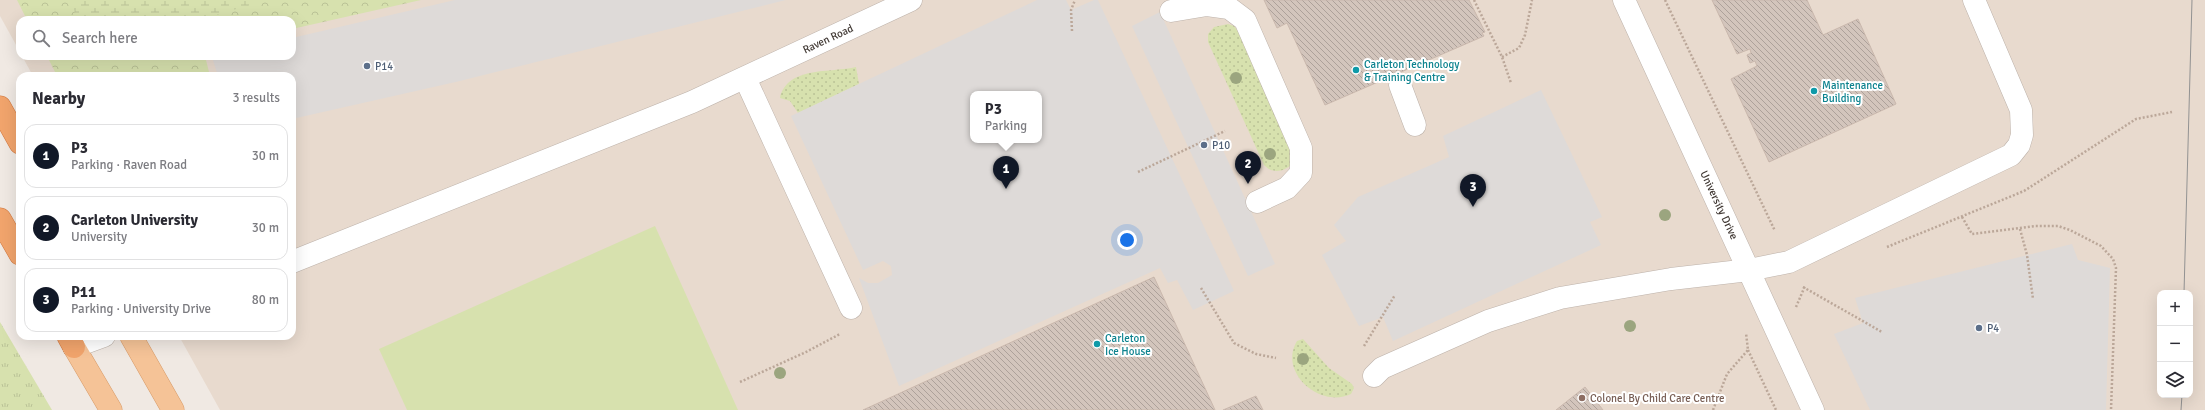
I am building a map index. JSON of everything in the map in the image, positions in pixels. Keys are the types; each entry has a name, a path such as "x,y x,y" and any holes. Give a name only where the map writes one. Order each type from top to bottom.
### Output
{"highway":[{"path":"0,107 16,136"},
{"path":"0,219 16,247"}],"main road":[{"path":"133,340 172,410"},
{"path":"71,342 111,410"}],"street":[{"name":"Raven Road","path":"296,260 692,102 909,0"},
{"name":"University Drive","path":"1624,0 1813,410"},
{"path":"1374,376 1382,368 1488,321 1560,298 1671,279 1749,270 1789,262 2011,155 2019,145 2022,134 2021,110 1974,0"},
{"path":"1171,11 1207,5 1229,8 1245,20 1301,148 1301,173 1287,188 1257,202"},
{"path":"745,78 851,308"},
{"path":"1400,84 1415,125"},
{"path":"71,342 82,340"}],"path":[{"path":"1072,31 1071,10 1076,0"},
{"path":"1474,0 1502,57 1511,83"},
{"path":"1502,57 1519,48 1525,35 1532,0"},
{"path":"1665,0 1774,231"},
{"path":"1883,249 2024,191 2124,125 2136,119 2172,112"},
{"path":"1138,172 1226,131"},
{"path":"1962,216 1972,234 2048,225 2070,230 2101,246 2113,259 2116,268 2111,410"},
{"path":"2020,229 2027,255 2033,299"},
{"path":"1795,311 1803,287 1808,284"},
{"path":"1803,287 1882,332"},
{"path":"1201,288 1234,343 1256,354 1276,358"},
{"path":"1362,349 1395,295"},
{"path":"740,382 806,352 847,330"},
{"path":"1746,330 1748,350 1776,410"},
{"path":"1713,410 1727,374 1748,350"}],"shaded area":[{"path":"0,0 2205,0 2205,410 220,410 181,340 296,340 296,72 31,72 24,60 296,60 296,16 16,16 16,45 0,16"},
{"name":"P14","path":"455,0 786,0 460,81 296,118 296,72 217,72 213,60 296,60 296,37"},
{"path":"1037,0 1066,0 1071,10 1094,0 1098,0 1234,291 1193,310 1177,280 1168,283 1160,268 899,386 859,278 868,283 878,283 892,275 891,266 883,261 863,270 791,116"},
{"name":"P10","path":"1160,12 1275,264 1248,276 1132,26"},
{"path":"1541,90 1602,217 1590,222 1601,245 1393,341 1383,317 1359,326 1322,255 1346,241 1334,225 1358,197 1449,157 1443,136"},
{"name":"P4","path":"2072,244 2078,260 2110,268 2106,410 1870,410 1834,334 1863,323 1855,298"}],"green space":[{"path":"17,0 421,0 296,28 296,16 25,16"},
{"path":"69,0 267,0 213,16 77,16"},
{"path":"1228,24 1234,26 1238,31 1294,149 1292,164 1285,169 1274,171 1264,165 1208,42 1208,34 1214,27"},
{"path":"49,60 206,60 209,72 55,72"},
{"path":"856,67 859,84 798,113 790,101 780,98 784,88 791,80 811,73"},
{"path":"655,226 738,410 407,410 379,349"},
{"path":"0,322 52,410 0,410"},
{"path":"1303,339 1329,368 1352,384 1354,388 1351,394 1339,397 1327,396 1315,392 1305,385 1293,364 1293,353 1297,341"}],"building":[{"name":"Carleton Technology & Training Centre","path":"1264,0 1469,0 1485,32 1482,33 1484,36 1325,105 1287,23 1277,28"},
{"name":"Maintenance Building","path":"1712,0 1807,0 1823,35 1858,19 1896,104 1769,162 1731,79 1757,66 1755,61 1750,63 1747,55 1751,53 1750,49 1737,54"},
{"name":"Carleton Ice House","path":"1154,277 1215,410 863,410"},
{"name":"Colonel By Child Care Centre","path":"1585,387 1603,410 1556,410"},
{"path":"1256,396 1263,410 1223,410"}],"tram line":[{"path":"2184,290 2192,0"},
{"path":"2181,410 2182,398"}],"place":[{"name":"P14","path":"367,66"},
{"name":"Carleton Technology & Training Centre","path":"1356,70"},
{"name":"Maintenance Building","path":"1814,91"},
{"name":"P10","path":"1204,145"},
{"name":"Carleton University","path":"1248,184"},
{"name":"P3","path":"1006,189"},
{"name":"P11","path":"1473,207"},
{"name":"P4","path":"1979,328"},
{"name":"Carleton Ice House","path":"1097,344"},
{"name":"Colonel By Child Care Centre","path":"1582,398"}]}
